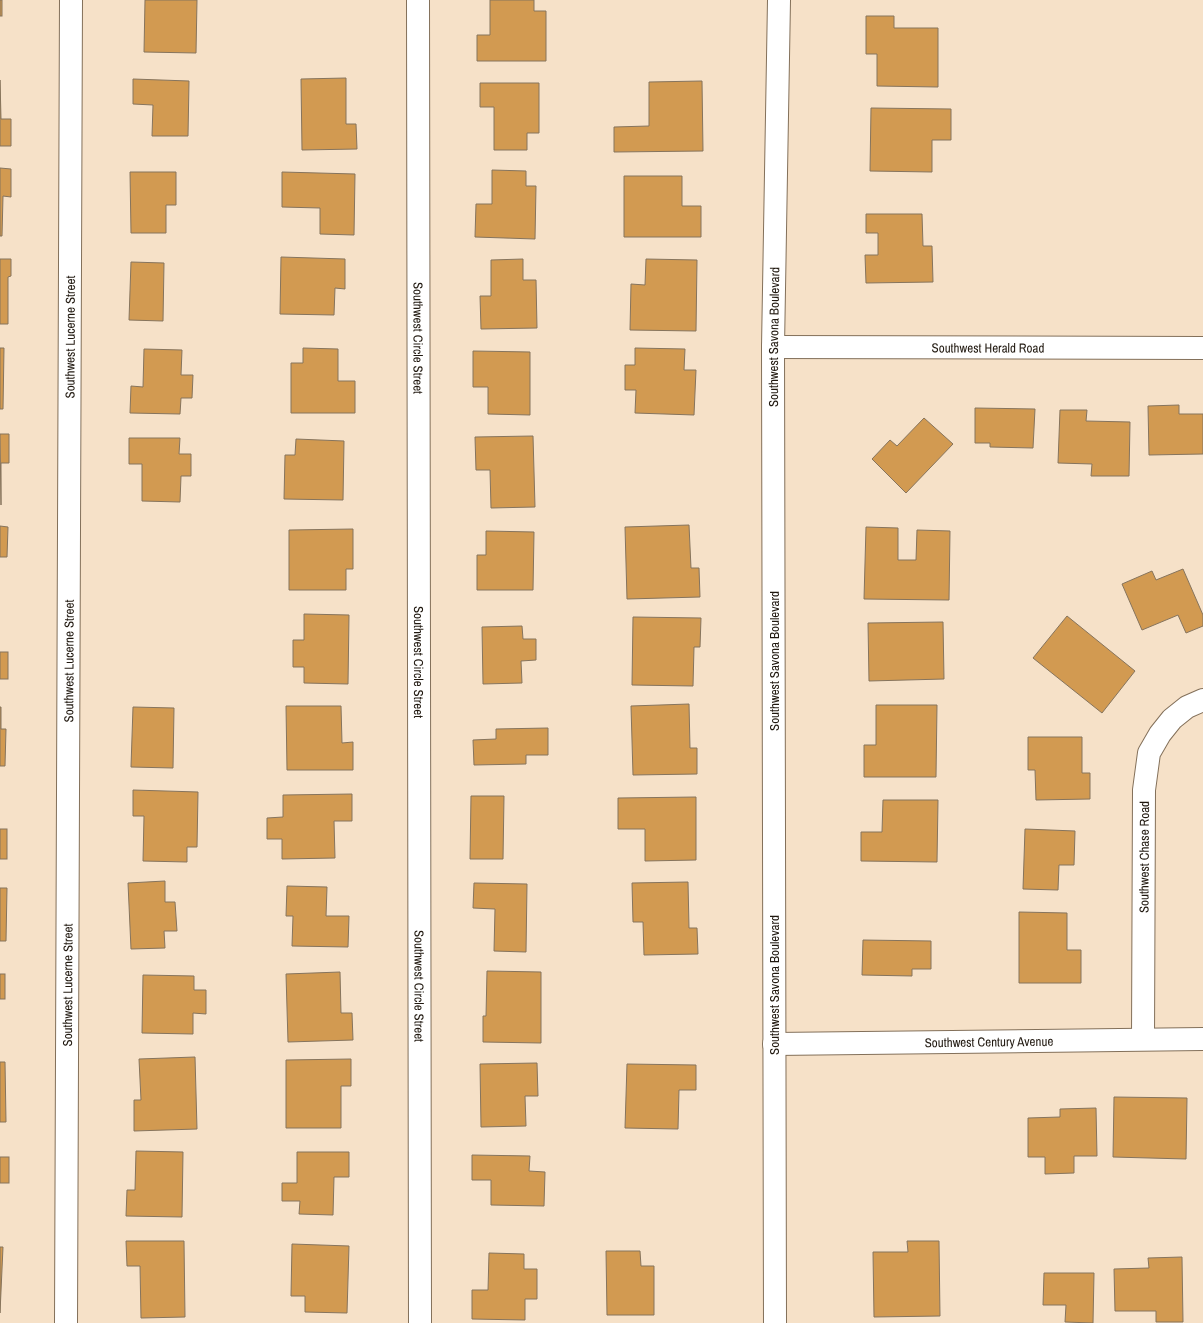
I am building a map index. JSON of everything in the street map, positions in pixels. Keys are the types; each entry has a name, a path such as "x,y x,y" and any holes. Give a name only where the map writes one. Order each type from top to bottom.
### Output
{"street":[{"name":"Southwest Lucerne Street","path":"66,1323 71,0"},
{"name":"Southwest Circle Street","path":"418,0 420,1323"},
{"name":"Southwest Savona Boulevard","path":"775,1323 773,347 779,0"},
{"name":"Southwest Herald Road","path":"773,347 1203,348"},
{"name":"Southwest Chase Road","path":"1143,1039 1144,790 1150,753 1160,734 1172,719 1187,707 1203,700"},
{"name":"Southwest Century Avenue","path":"774,1044 1203,1039"}],"building":[{"path":"0,0 2,0 2,16 0,16"},
{"path":"145,0 197,0 196,53 144,52"},
{"path":"490,0 534,0 534,11 546,11 546,61 477,61 477,35 490,35"},
{"path":"866,16 894,16 894,28 938,28 938,87 877,86 877,54 866,54"},
{"path":"346,78 346,124 356,124 357,149 302,150 301,79"},
{"path":"133,79 189,81 188,136 152,136 153,105 133,104"},
{"path":"0,80 1,119 11,119 11,146 0,146"},
{"path":"702,81 703,151 614,152 614,127 649,126 649,82"},
{"path":"480,83 539,83 539,133 527,133 527,150 494,150 494,107 480,107"},
{"path":"871,108 951,109 951,140 932,140 932,172 870,171"},
{"path":"0,168 11,169 11,197 3,196 2,236 0,236"},
{"path":"492,170 526,171 526,186 536,186 535,239 475,237 476,204 492,204"},
{"path":"130,172 176,172 176,205 166,205 166,233 131,233"},
{"path":"282,172 355,174 354,235 320,234 320,208 282,207"},
{"path":"624,176 682,176 682,206 701,206 701,237 624,237"},
{"path":"866,214 922,214 923,246 932,246 933,282 866,283 865,255 878,255 878,233 866,233"},
{"path":"281,257 345,259 345,289 335,288 334,315 280,314"},
{"path":"0,259 11,259 11,276 8,277 8,324 0,324"},
{"path":"523,259 523,280 536,280 537,328 481,329 480,296 491,296 491,260"},
{"path":"646,259 697,260 696,331 630,330 631,284 645,285"},
{"path":"131,262 164,263 163,321 129,320"},
{"path":"0,348 4,348 3,409 0,409"},
{"path":"303,348 338,349 338,381 355,381 355,413 291,413 291,363 303,363"},
{"path":"635,348 685,349 684,370 696,370 694,415 635,413 636,390 625,390 625,365 635,365"},
{"path":"144,349 182,350 181,375 193,375 192,398 181,398 180,414 130,413 131,386 143,387"},
{"path":"473,351 530,352 530,415 488,414 488,387 473,387"},
{"path":"1179,405 1179,414 1203,414 1203,454 1149,455 1148,406"},
{"path":"975,408 1035,409 1033,448 990,447 990,443 975,443"},
{"path":"1060,410 1087,410 1086,421 1130,422 1129,476 1091,476 1092,464 1058,463"},
{"path":"924,418 953,444 906,493 872,459 890,440 897,446"},
{"path":"0,434 9,434 9,463 1,463 1,505"},
{"path":"533,436 535,507 491,508 490,470 476,470 475,437"},
{"path":"129,438 180,438 179,454 191,454 191,476 181,476 180,502 142,501 142,464 129,464"},
{"path":"296,439 344,441 343,500 284,499 285,455 295,455"},
{"path":"689,525 691,568 699,568 700,597 627,599 625,527"},
{"path":"0,526 8,527 7,557 0,557"},
{"path":"866,527 898,528 898,560 916,560 917,530 950,531 949,600 864,599"},
{"path":"353,529 353,569 346,569 346,590 289,590 289,530"},
{"path":"486,531 534,532 533,590 477,590 477,555 486,555"},
{"path":"1183,569 1203,615 1203,626 1186,633 1178,615 1142,630 1122,584 1152,571 1156,580"},
{"path":"304,614 349,615 348,684 304,683 304,667 293,667 293,640 304,640"},
{"path":"1067,616 1135,671 1102,713 1033,658"},
{"path":"633,617 701,618 700,647 694,647 693,686 632,685"},
{"path":"943,622 944,679 869,681 868,623"},
{"path":"522,626 523,639 536,639 536,660 521,661 522,683 483,684 482,627"},
{"path":"0,652 8,652 8,679 0,679"},
{"path":"689,704 690,748 697,748 697,774 633,775 631,706"},
{"path":"876,705 937,705 936,777 864,777 864,745 876,745"},
{"path":"286,706 341,706 342,743 353,742 353,770 287,770"},
{"path":"0,707 1,729 6,729 5,766 0,766"},
{"path":"133,707 174,708 173,768 131,767"},
{"path":"548,728 548,755 526,755 526,764 474,765 473,740 496,739 496,729"},
{"path":"1028,737 1082,737 1082,773 1090,773 1090,799 1036,800 1035,770 1028,770"},
{"path":"133,790 198,792 197,847 187,847 187,862 143,861 144,816 133,816"},
{"path":"352,794 352,821 334,821 335,858 282,859 282,839 267,839 267,818 283,817 283,795"},
{"path":"471,796 504,796 503,859 470,859"},
{"path":"696,797 696,860 645,861 645,829 618,829 618,798"},
{"path":"883,800 938,800 937,862 861,861 861,832 882,832"},
{"path":"0,829 7,829 7,859 0,859"},
{"path":"1025,829 1075,831 1074,865 1059,865 1058,890 1023,889"},
{"path":"165,881 165,902 175,902 177,931 164,931 165,948 131,949 128,883"},
{"path":"688,882 689,928 697,928 698,954 644,955 643,922 633,922 632,883"},
{"path":"474,883 527,884 526,952 494,951 495,909 473,908"},
{"path":"287,886 327,887 326,916 349,916 348,947 292,946 293,916 286,916"},
{"path":"0,888 7,888 6,941 0,941"},
{"path":"1019,912 1067,913 1067,950 1081,950 1081,983 1019,983"},
{"path":"863,940 931,941 931,969 912,969 912,976 862,975"},
{"path":"487,971 541,972 541,1043 483,1042 483,1016 486,1016"},
{"path":"340,972 341,1013 352,1013 353,1040 288,1042 286,974"},
{"path":"0,974 5,974 5,999 0,999"},
{"path":"143,975 194,976 194,990 206,990 206,1014 193,1013 193,1034 142,1033"},
{"path":"195,1057 197,1129 134,1131 134,1100 141,1100 139,1059"},
{"path":"351,1059 351,1086 341,1086 341,1128 286,1128 286,1060"},
{"path":"0,1062 5,1062 6,1122 0,1122"},
{"path":"537,1063 538,1096 525,1096 526,1126 481,1127 480,1064"},
{"path":"627,1064 696,1065 696,1090 679,1090 678,1129 625,1128"},
{"path":"1114,1097 1187,1098 1186,1159 1113,1157"},
{"path":"1096,1108 1097,1156 1074,1156 1074,1173 1045,1174 1045,1157 1028,1157 1028,1118 1060,1117 1060,1109"},
{"path":"136,1151 183,1152 182,1217 126,1216 127,1190 135,1190"},
{"path":"297,1152 349,1152 349,1177 334,1177 333,1215 299,1214 300,1201 282,1201 282,1183 297,1183"},
{"path":"472,1155 530,1156 529,1171 545,1172 544,1206 491,1205 491,1180 472,1180"},
{"path":"0,1157 9,1157 9,1183 0,1183"},
{"path":"126,1241 184,1241 185,1317 141,1318 140,1266 127,1266"},
{"path":"907,1241 939,1241 940,1316 874,1317 873,1252 908,1252"},
{"path":"292,1244 349,1246 347,1313 305,1312 305,1296 291,1296"},
{"path":"0,1247 3,1247 0,1313"},
{"path":"606,1251 640,1251 641,1266 654,1266 654,1315 607,1315"},
{"path":"489,1253 524,1254 524,1269 537,1269 537,1299 525,1299 525,1320 472,1319 472,1290 488,1290"},
{"path":"1182,1257 1183,1322 1156,1322 1156,1311 1115,1311 1114,1269 1149,1268 1148,1258"},
{"path":"1044,1273 1094,1273 1093,1323 1065,1322 1066,1305 1043,1305"}]}
